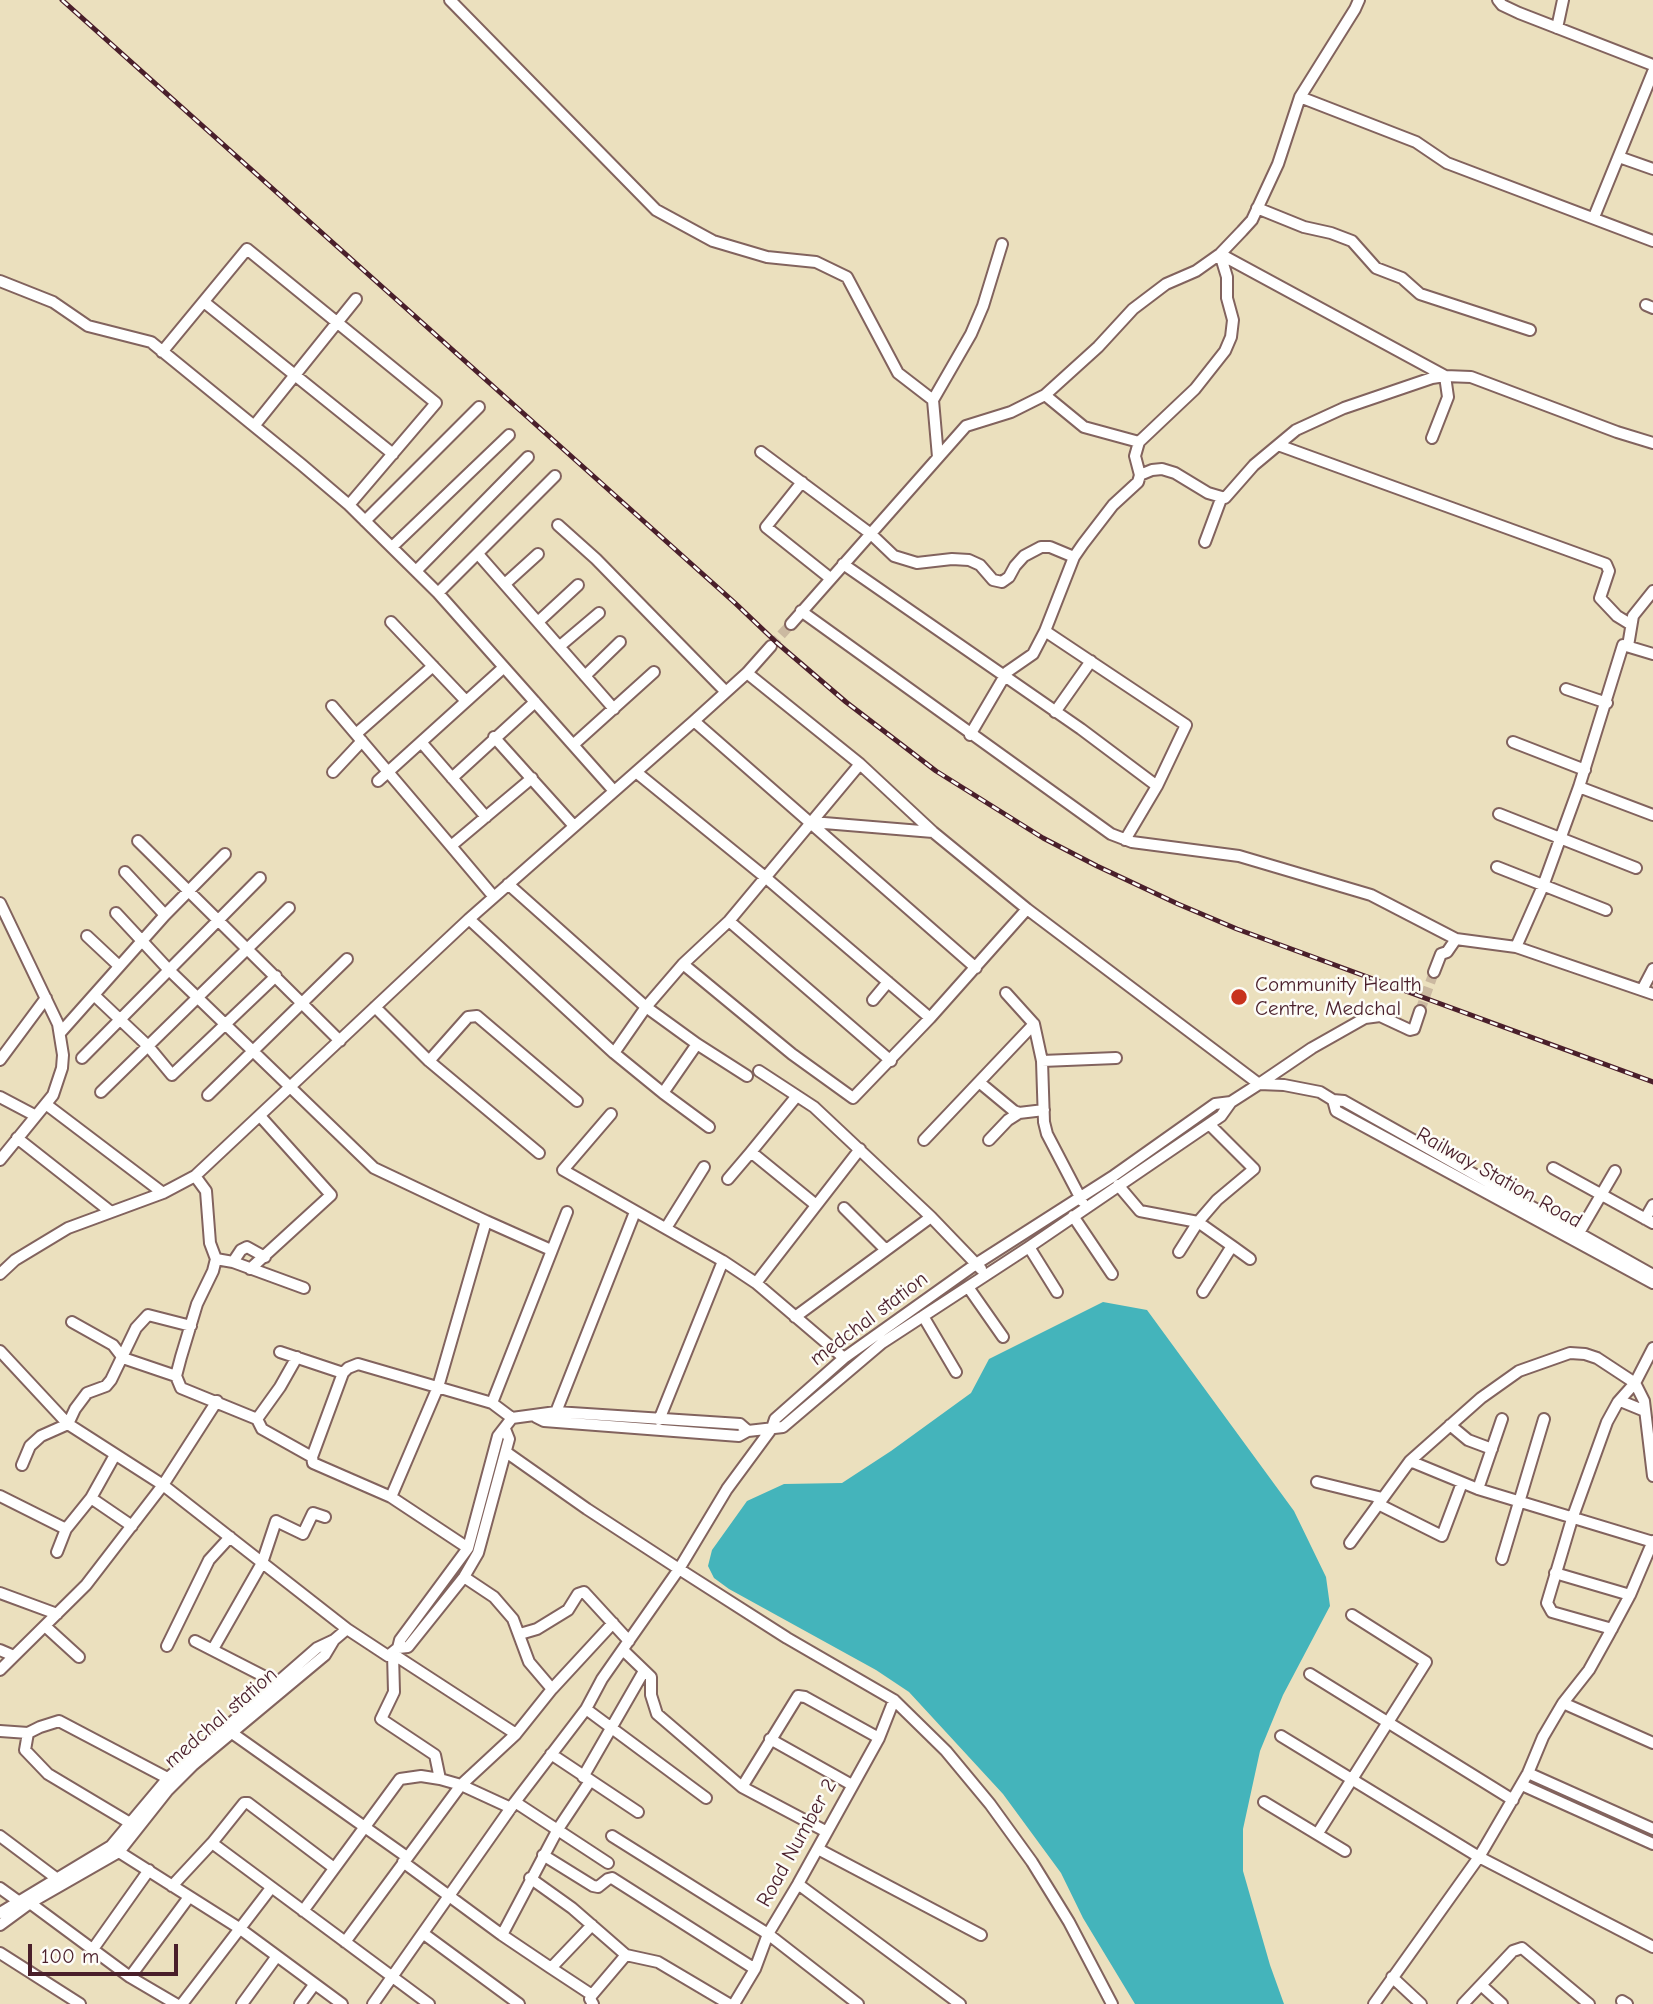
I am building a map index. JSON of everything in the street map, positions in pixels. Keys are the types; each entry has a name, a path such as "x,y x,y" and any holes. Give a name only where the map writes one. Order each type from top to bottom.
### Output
{"street":[{"path":"450,0 656,210 713,241 767,257 816,262 847,277 898,373 933,401"},
{"path":"791,624 965,426 1011,412 1045,395 1098,347 1133,309 1166,284 1196,271 1220,254 1252,220 1278,164 1300,97 1359,0"},
{"path":"1498,0 1502,5 1653,65"},
{"path":"1558,28 1563,0"},
{"path":"1594,217 1653,72"},
{"path":"1300,97 1416,142 1447,163 1653,241"},
{"path":"1640,103 1653,105"},
{"path":"1619,157 1653,169"},
{"path":"1257,208 1304,228 1331,233 1352,242 1376,268 1402,278 1420,294 1530,330"},
{"path":"938,457 933,401 971,334 983,306 1002,244"},
{"path":"162,352 247,249 436,403 349,505"},
{"path":"1220,254 1445,376"},
{"path":"970,735 1007,672 1033,654 1074,557 1113,505 1138,482 1140,475 1135,456 1139,442 1195,389 1228,344 1233,320 1227,298 1227,277 1220,254"},
{"path":"0,281 53,302 88,326 151,342 254,425 349,505 438,593 614,791"},
{"path":"254,425 356,299"},
{"path":"204,302 393,454"},
{"path":"1432,438 1448,397 1445,376"},
{"path":"1140,475 1161,469 1175,473 1221,499 1227,497 1254,465 1296,430 1344,408 1445,376 1471,377 1653,443"},
{"path":"1045,395 1084,427 1139,442"},
{"path":"365,521 479,407"},
{"path":"392,547 509,435"},
{"path":"1278,445 1606,564 1609,571 1600,598 1617,616 1630,624"},
{"path":"761,452 871,534 894,556 917,563 969,560 980,565 997,582 1009,577 1024,556 1041,547 1050,547 1074,557"},
{"path":"416,571 528,457"},
{"path":"438,593 555,476"},
{"path":"802,482 766,527 830,578"},
{"path":"1205,542 1221,499"},
{"path":"558,525 596,559 726,692"},
{"path":"478,554 614,709"},
{"path":"506,583 538,554"},
{"path":"843,564 1157,786"},
{"path":"538,621 578,585"},
{"path":"1628,646 1630,624 1637,609 1653,591"},
{"path":"801,611 970,735 1111,834 1125,840 1239,856 1371,895 1456,939 1516,947 1648,992 1653,969"},
{"path":"560,646 599,612"},
{"path":"391,622 466,701"},
{"path":"1045,631 1186,725 1157,786 1125,840"},
{"path":"585,676 620,642"},
{"path":"1516,947 1561,839 1606,703 1619,653 1623,645 1653,654"},
{"path":"0,1274 15,1260 68,1228 163,1193 195,1176 469,919 747,673 771,646"},
{"path":"1055,712 1091,661"},
{"path":"333,772 359,738 433,666"},
{"path":"378,781 503,668"},
{"path":"573,745 653,672"},
{"path":"747,673 860,764 933,832 1027,909 1259,1084"},
{"path":"1566,689 1606,703"},
{"path":"452,778 535,702"},
{"path":"332,706 494,897"},
{"path":"694,721 976,968"},
{"path":"495,737 574,826"},
{"path":"421,742 486,817"},
{"path":"1513,742 1585,770"},
{"path":"614,1053 646,1007 683,964 729,921 860,764"},
{"path":"636,772 765,877 930,1018"},
{"path":"451,846 532,778"},
{"path":"1579,787 1653,815"},
{"path":"1499,814 1636,868"},
{"path":"812,822 933,832"},
{"path":"138,841 340,1041"},
{"path":"61,1032 141,941 225,854"},
{"path":"1497,867 1606,910"},
{"path":"125,872 165,915"},
{"path":"82,1058 260,878"},
{"path":"508,884 646,1007 747,1076"},
{"path":"0,904 61,1032 62,1068 47,1105 0,1160"},
{"path":"101,1092 289,908"},
{"path":"683,964 792,1054 853,1098 891,1061 1027,909"},
{"path":"116,913 169,970 374,1168 551,1250"},
{"path":"469,919 614,1053 709,1127"},
{"path":"729,921 891,1061"},
{"path":"1434,972 1441,954 1437,940 1441,932"},
{"path":"87,936 119,966"},
{"path":"1441,954 1447,953 1456,939"},
{"path":"208,1096 348,959"},
{"path":"94,995 148,1046 172,1075 276,976"},
{"path":"873,1000 888,982"},
{"path":"1006,993 1034,1024 1042,1061 1047,1134 1085,1208"},
{"path":"0,1060 46,998"},
{"path":"375,1007 429,1061 539,1153"},
{"path":"536,1416 544,1421 739,1436 748,1431 783,1427 882,1343 1221,1116 1231,1102 1312,1048 1372,1016 1380,1016 1406,1029 1414,1028 1420,1011"},
{"path":"429,1061 468,1017 477,1016 577,1101"},
{"path":"924,1140 1034,1024"},
{"path":"663,1093 697,1044"},
{"path":"1042,1061 1115,1058"},
{"path":"759,1071 814,1107 931,1217 987,1274"},
{"path":"979,1082 1019,1114"},
{"name":"Railway Station Road","path":"1259,1084 1284,1085 1320,1092 1333,1100 1336,1111 1517,1204 1653,1283"},
{"path":"0,1097 36,1116"},
{"path":"729,1179 796,1097"},
{"name":"medchal station","path":"373,2004 513,1805 586,1709 602,1679 679,1569 727,1489 772,1428 775,1419 844,1358 976,1264 1081,1197 1215,1104 1231,1102"},
{"path":"47,1105 163,1193"},
{"path":"989,1140 1007,1120 1019,1114 1044,1110"},
{"path":"611,1114 563,1170 723,1261 756,1283 844,1358"},
{"path":"250,1269 331,1195 260,1116"},
{"path":"1179,1252 1198,1222 1217,1200 1254,1169 1209,1124"},
{"path":"17,1138 111,1212"},
{"path":"756,1283 860,1149"},
{"path":"751,1152 816,1206"},
{"path":"666,1228 704,1167"},
{"path":"1553,1168 1649,1221 1653,1205"},
{"path":"1576,1237 1615,1171"},
{"path":"195,1176 206,1191 209,1243 216,1259 214,1271 197,1304 176,1376 181,1388 257,1419 262,1429 312,1457"},
{"path":"1118,1185 1140,1211 1198,1222 1250,1259"},
{"path":"845,1208 886,1250"},
{"path":"492,1404 567,1212"},
{"path":"556,1412 635,1212"},
{"path":"1073,1216 1112,1274"},
{"path":"795,1317 931,1217"},
{"path":"391,1497 438,1387 486,1221"},
{"name":"Railway Station Road","path":"1576,1237 1653,1275"},
{"path":"1203,1292 1232,1246"},
{"path":"233,1262 240,1250 247,1247 265,1257"},
{"path":"1029,1247 1057,1292"},
{"path":"216,1259 233,1262 304,1288"},
{"path":"659,1420 723,1261"},
{"path":"968,1287 1003,1337"},
{"path":"22,1465 30,1446 41,1436 68,1424 87,1393 106,1386 123,1358 136,1328 148,1315 191,1326"},
{"path":"923,1316 956,1372"},
{"path":"72,1322 113,1345 123,1358 176,1376"},
{"path":"1612,1629 1552,1612 1547,1603 1572,1519 1607,1422 1618,1402 1635,1383 1653,1349"},
{"path":"0,1352 68,1424 163,1485 347,1629 388,1656 408,1647 464,1577 478,1553 509,1439 505,1429"},
{"path":"280,1352 343,1373"},
{"path":"1350,1543 1410,1461 1481,1398 1518,1371 1570,1353 1597,1358 1635,1383 1641,1392 1645,1411 1653,1475"},
{"path":"257,1419 297,1357"},
{"path":"468,1548 391,1497 313,1463 312,1457 343,1373 348,1368 358,1364 438,1387 492,1404 512,1418 556,1412 740,1424 748,1431"},
{"path":"0,1670 86,1585 163,1485 217,1401"},
{"path":"1618,1402 1645,1411"},
{"path":"440,1779 435,1755 381,1719 394,1692 396,1651 400,1640 468,1548 498,1436 512,1418"},
{"path":"1478,1489 1502,1419"},
{"path":"1502,1559 1544,1419"},
{"path":"1450,1425 1468,1440 1492,1449"},
{"path":"506,1452 679,1569 787,1638 894,1700 946,1751 990,1804 1032,1862 1069,1922 1112,2004"},
{"path":"57,1552 66,1529 91,1498 115,1454"},
{"path":"1374,2004 1479,1857 1522,1785 1543,1737 1563,1703 1589,1670 1612,1629 1653,1541 1478,1489 1410,1461"},
{"path":"1317,1482 1380,1501 1436,1535 1442,1535 1462,1483"},
{"path":"0,1496 66,1529"},
{"path":"91,1498 132,1526"},
{"path":"213,1649 262,1563 276,1521 303,1534 313,1513 325,1517"},
{"path":"167,1646 209,1560 230,1538"},
{"path":"1555,1573 1630,1595"},
{"path":"464,1577 494,1597 513,1619 529,1662 552,1689"},
{"path":"520,1634 537,1629 568,1610 581,1592 584,1592 613,1623 626,1646 651,1677 651,1695 657,1714 742,1787 827,1832"},
{"path":"0,1593 57,1614"},
{"path":"1318,1833 1426,1662 1352,1615"},
{"path":"345,1942 461,1785 516,1734 552,1689 613,1623"},
{"path":"44,1626 79,1657"},
{"name":"medchal station","path":"0,1913 111,1846 172,1780 277,1683 317,1648 334,1640 347,1629"},
{"name":"medchal station","path":"0,1925 30,1903 119,1852 172,1780 325,1655 334,1640"},
{"path":"195,1641 277,1683"},
{"path":"0,1650 14,1656"},
{"path":"396,1651 516,1734"},
{"path":"502,1935 612,1726 645,1671"},
{"path":"1310,1674 1513,1800"},
{"path":"742,1787 794,1699 800,1695 879,1738"},
{"name":"Road Number 2","path":"732,2004 755,1969 768,1934 879,1738 894,1700"},
{"path":"1563,1703 1653,1743"},
{"path":"586,1709 706,1798"},
{"path":"0,1731 28,1733 59,1721 172,1780"},
{"path":"28,1733 25,1750 48,1774 130,1823"},
{"path":"232,1733 364,1826 450,1896 593,1999 626,1955"},
{"path":"1281,1736 1479,1857 1653,1947"},
{"path":"771,1739 852,1785"},
{"path":"551,1754 638,1812"},
{"path":"1528,1773 1653,1829"},
{"path":"303,1911 400,1779 421,1776 440,1779 513,1805 558,1829 608,1863"},
{"path":"1522,1785 1653,1844"},
{"path":"1264,1802 1345,1851"},
{"path":"172,1886 244,1803 248,1803 334,1868"},
{"path":"0,1836 56,1878"},
{"path":"612,1836 768,1934 854,2003"},
{"path":"212,1843 429,2004"},
{"path":"818,1849 981,1935"},
{"path":"119,1852 239,1928 342,2004"},
{"path":"543,1855 593,1886 598,1887 612,1878 755,1969"},
{"path":"93,1949 149,1870"},
{"path":"530,1878 592,1924 626,1955 657,1962 732,2004"},
{"path":"798,1884 960,2004"},
{"path":"0,1888 18,1901"},
{"path":"182,2004 271,1888"},
{"path":"130,1977 189,1897"},
{"path":"30,1903 130,1977 176,2004"},
{"path":"551,1968 592,1924"},
{"path":"424,1934 519,2004"},
{"path":"1463,2004 1513,1951 1522,1948 1590,2004"},
{"path":"0,1953 79,2004"},
{"path":"242,2004 277,1956"},
{"path":"1392,1977 1421,2004"},
{"path":"300,2004 314,1985"},
{"path":"1481,1985 1502,2004"}],"water":[{"path":"1103,1302 1147,1310 1294,1511 1326,1577 1330,1606 1283,1695 1260,1751 1243,1829 1243,1871 1284,2004 1135,2004 1083,1918 1061,1873 1003,1794 909,1692 876,1670 729,1589 714,1578 708,1566 712,1550 747,1501 784,1484 842,1483 971,1393 989,1359"}],"tunnel":[{"path":"771,646 791,624"},
{"path":"1420,1011 1434,972"}],"railway":[{"path":"62,0 776,642 846,702 936,771 1043,838 1178,904 1237,929 1653,1082"}],"place":[{"name":"Community Health Centre, Medchal","path":"1239,997"}]}
